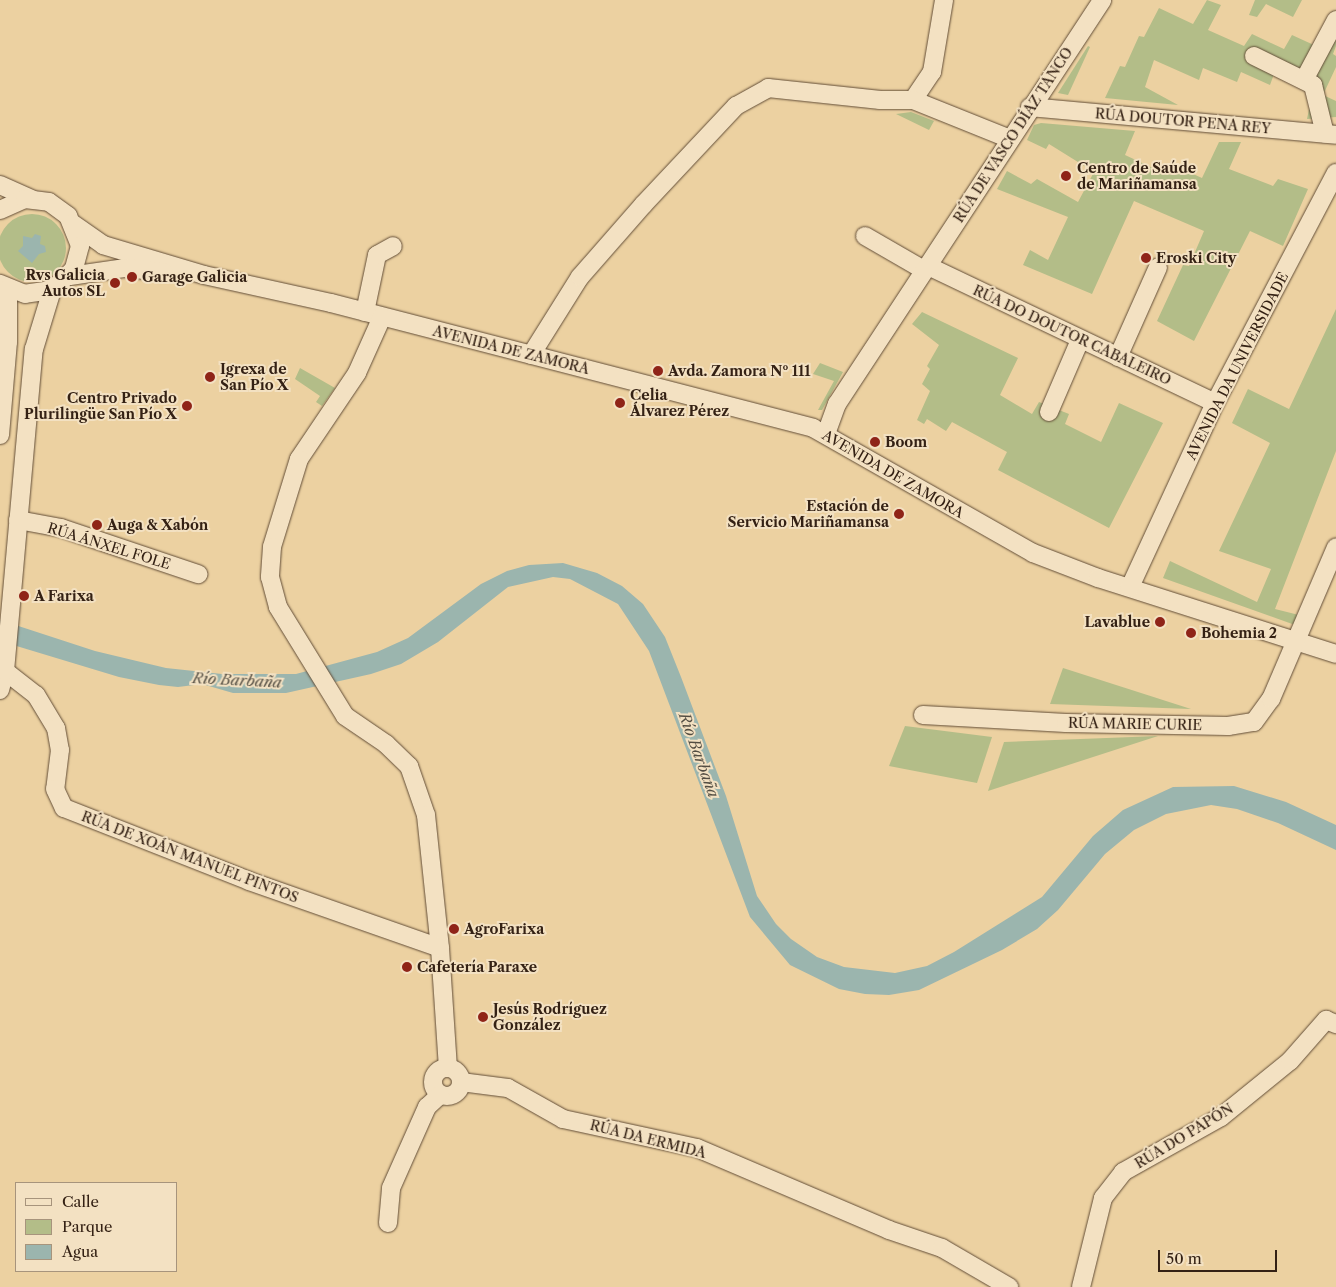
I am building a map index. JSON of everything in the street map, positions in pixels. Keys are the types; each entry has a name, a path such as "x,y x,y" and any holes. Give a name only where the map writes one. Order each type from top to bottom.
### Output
{"street":[{"path":"913,100 932,72 944,0"},
{"name":"RÚA DE VASCO DÍAZ TANCO","path":"826,434 837,404 1030,107 1102,0"},
{"path":"1304,80 1336,20"},
{"path":"1254,56 1313,85 1330,134"},
{"path":"531,355 580,277 736,106 768,88 880,100 913,100 1010,139"},
{"name":"RÚA DOUTOR PENA REY","path":"1030,107 1330,134"},
{"name":"AVENIDA DA UNIVERSIDADE","path":"1130,587 1216,403 1336,173"},
{"path":"0,185 33,199 56,205 72,223 80,246 78,262 70,276 52,290 29,294 4,286 8,342 0,436"},
{"path":"0,210 17,201 33,199"},
{"name":"AVENIDA DE ZAMORA","path":"72,223 103,245 204,275 374,314 792,422 826,434 924,494 1033,553 1130,587 1336,654"},
{"path":"865,236 926,268"},
{"path":"393,246 377,255 374,314 357,373 299,459 272,547 270,570 273,591 298,644 345,716 386,744 410,766 426,815 440,948 448,1068"},
{"path":"1118,357 1158,267"},
{"name":"AVENIDA DE ZAMORA","path":"70,276 125,268 204,275"},
{"name":"RÚA DO DOUTOR CABALEIRO","path":"926,268 1216,403"},
{"path":"0,690 5,671 34,349 52,290"},
{"path":"1049,412 1080,340"},
{"name":"RÚA ÁNXEL FOLE","path":"18,520 60,528 198,574"},
{"name":"RÚA MARIE CURIE","path":"922,715 1066,723 1247,725 1266,710 1336,547"},
{"name":"RÚA DE XOÁN MANUEL PINTOS","path":"5,671 36,696 56,728 60,750 55,789 64,808 250,881 440,948"},
{"name":"RÚA DO PAPÓN","path":"1081,1287 1084,1264 1103,1198 1123,1172 1221,1117 1290,1061 1326,1020 1336,1024"},
{"path":"388,1223 391,1188 427,1107 440,1095 454,1094 461,1082 457,1072 448,1068 439,1070 433,1077 433,1088 440,1095"},
{"name":"RÚA DA ERMIDA","path":"461,1082 508,1088 563,1119 697,1148 889,1230 942,1248 1009,1287"}],"green space":[{"path":"1207,0 1221,5 1208,30 1244,46 1252,34 1284,49 1292,35 1316,46 1333,11 1336,12 1336,46 1333,54 1336,56 1336,67 1323,95 1336,101 1336,117 1307,119 1312,95 1274,74 1270,85 1241,72 1237,82 1203,68 1199,80 1154,60 1145,87 1178,105 1105,98 1120,66 1125,67 1139,36 1144,37 1159,8 1193,24"},
{"path":"1255,0 1302,0 1293,17 1266,4 1257,17 1249,15"},
{"path":"1088,46 1090,47 1068,95 1058,93"},
{"path":"911,112 934,121 929,130 896,114"},
{"path":"1041,123 1135,131 1125,155 1166,174 1171,164 1202,178 1219,142 1241,142 1229,169 1273,186 1278,179 1308,189 1283,246 1250,231 1194,341 1157,321 1183,265 1189,266 1204,231 1134,201 1092,294 1023,265 1030,250 1048,260 1068,217 997,189 1007,171 1031,184 1037,179 1078,202 1094,172 1049,144 1046,149 1027,140 1034,125"},
{"path":"25,214 45,216 56,224 66,241 64,261 56,272 39,282 19,280 8,272 -1,258 0,235 8,224"},
{"path":"1336,309 1336,451 1275,609 1299,615 1295,625 1163,578 1170,561 1257,602 1271,569 1219,551 1270,443 1232,423 1248,389 1289,409"},
{"path":"922,312 1018,358 1000,395 1032,414 1039,402 1069,414 1065,424 1101,442 1119,403 1163,423 1109,528 998,470 1007,452 952,422 946,431 927,419 924,424 917,420 930,391 922,384 930,369 927,366 939,345 912,324"},
{"path":"820,363 843,372 822,410 818,410 834,381 813,374"},
{"path":"300,368 335,388 322,406 316,402 320,396 295,379"},
{"path":"1063,668 1191,709 1050,704"},
{"path":"905,726 992,737 977,783 889,766"},
{"path":"1158,736 988,791 1004,742"}],"water":[{"path":"35,234 41,236 40,244 45,246 46,252 39,254 32,263 18,251 23,246 23,236 32,238"},
{"name":"Río Barbaña","path":"563,563 597,573 622,586 643,604 665,637 726,796 757,896 776,924 791,939 817,957 844,967 895,973 927,966 954,952 1042,897 1093,836 1123,810 1173,787 1234,786 1286,802 1336,825 1336,850 1278,823 1237,809 1211,805 1166,814 1134,830 1105,854 1058,910 1037,929 1002,950 919,990 889,995 865,994 839,989 790,965 750,917 649,651 618,604 570,579 553,577 508,587 438,642 401,664 371,674 286,693 233,693 202,684 178,687 159,685 119,677 0,641 0,620 95,651 166,668 222,674 296,674 377,652 408,638 481,584 507,571 529,565"}],"place":[{"name":"Centro de Saúde de Mariñamansa","path":"1066,176"},
{"name":"Eroski City","path":"1146,258"},
{"name":"Garage Galicia","path":"132,277"},
{"name":"Rvs Galicia Autos SL","path":"115,283"},
{"name":"Avda. Zamora Nº 111","path":"658,371"},
{"name":"Igrexa de San Pío X","path":"210,377"},
{"name":"Celia Álvarez Pérez","path":"620,403"},
{"name":"Centro Privado Plurilingüe San Pío X","path":"187,406"},
{"name":"Boom","path":"875,442"},
{"name":"Estación de Servicio Mariñamansa","path":"899,514"},
{"name":"Auga & Xabón","path":"97,525"},
{"name":"A Farixa","path":"24,596"},
{"name":"Lavablue","path":"1160,622"},
{"name":"Bohemia 2","path":"1191,633"},
{"name":"AgroFarixa","path":"454,929"},
{"name":"Cafetería Paraxe","path":"407,967"},
{"name":"Jesús Rodríguez González","path":"483,1017"}]}
